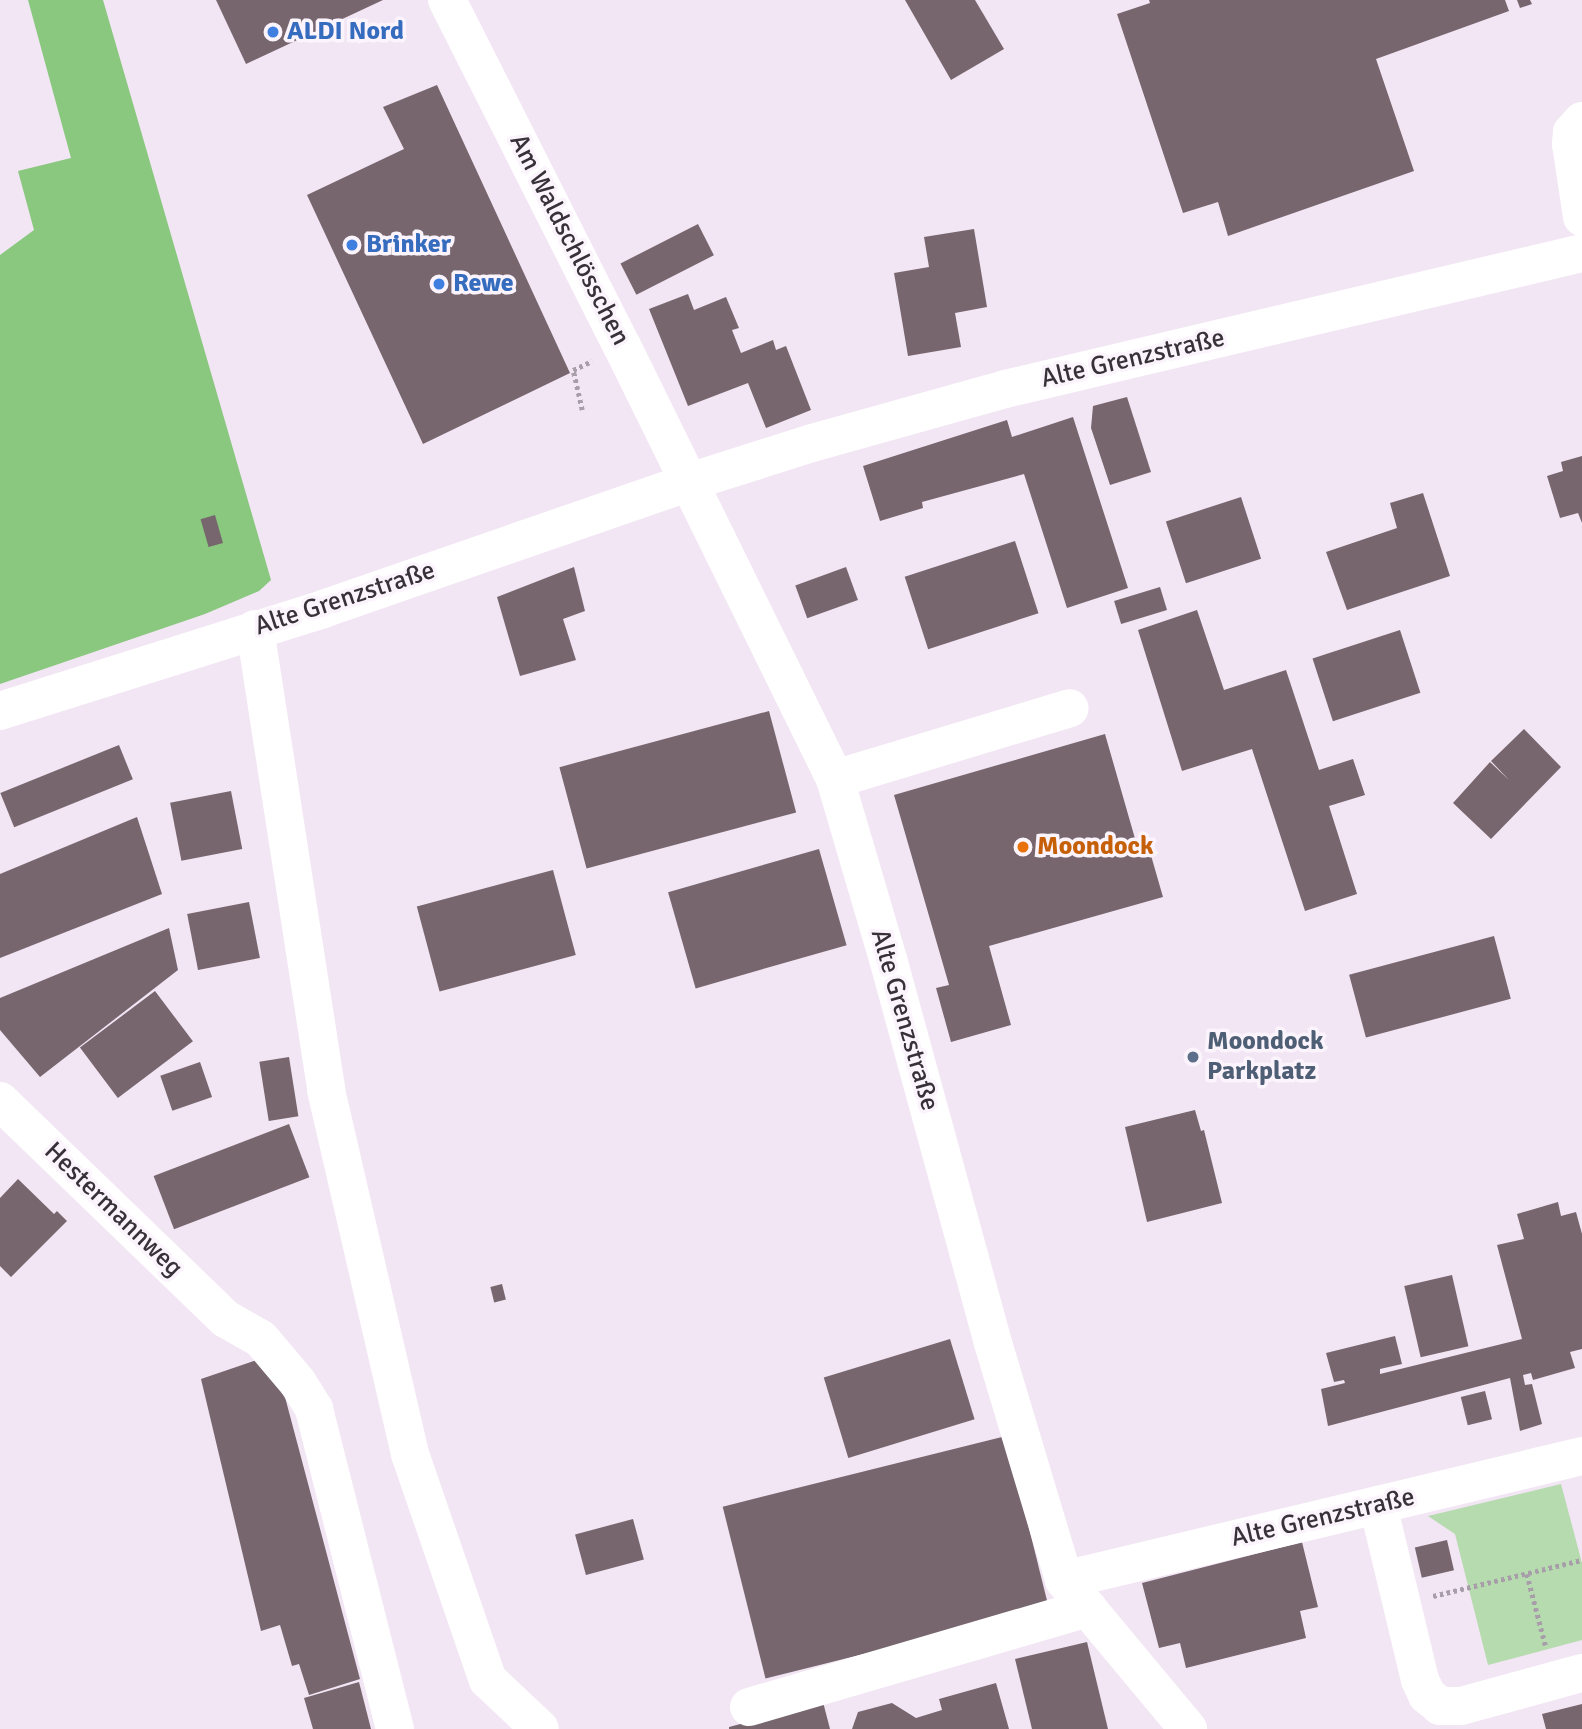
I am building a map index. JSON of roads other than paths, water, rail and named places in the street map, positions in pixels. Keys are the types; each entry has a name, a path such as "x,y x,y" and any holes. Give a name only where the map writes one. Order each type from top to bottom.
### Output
{"street":[{"name":"Am Waldschlösschen","path":"447,0 689,482"},
{"path":"1581,210 1571,144 1572,132 1582,121"},
{"name":"Alte Grenzstraße","path":"0,711 812,443 1005,389 1582,253"},
{"name":"Alte Grenzstraße","path":"689,482 835,779 888,959 993,1343 1076,1594 1188,1729"},
{"path":"255,629 327,1090 410,1454 488,1680 540,1729"},
{"path":"835,779 1070,708"},
{"name":"Hestermannweg","path":"0,1101 226,1319 261,1339 299,1383 313,1409 395,1729"},
{"name":"Alte Grenzstraße","path":"1076,1594 1378,1505 1582,1456"},
{"path":"1378,1505 1420,1680 1427,1695 1432,1718 1461,1706 1568,1677"},
{"path":"749,1707 1076,1594"}],"place":[{"name":"ALDI Nord","path":"273,32"},
{"name":"Brinker","path":"352,245"},
{"name":"Rewe","path":"439,284"},
{"name":"Moondock","path":"1023,847"},
{"name":"Moondock Parkplatz","path":"1193,1057"}]}
